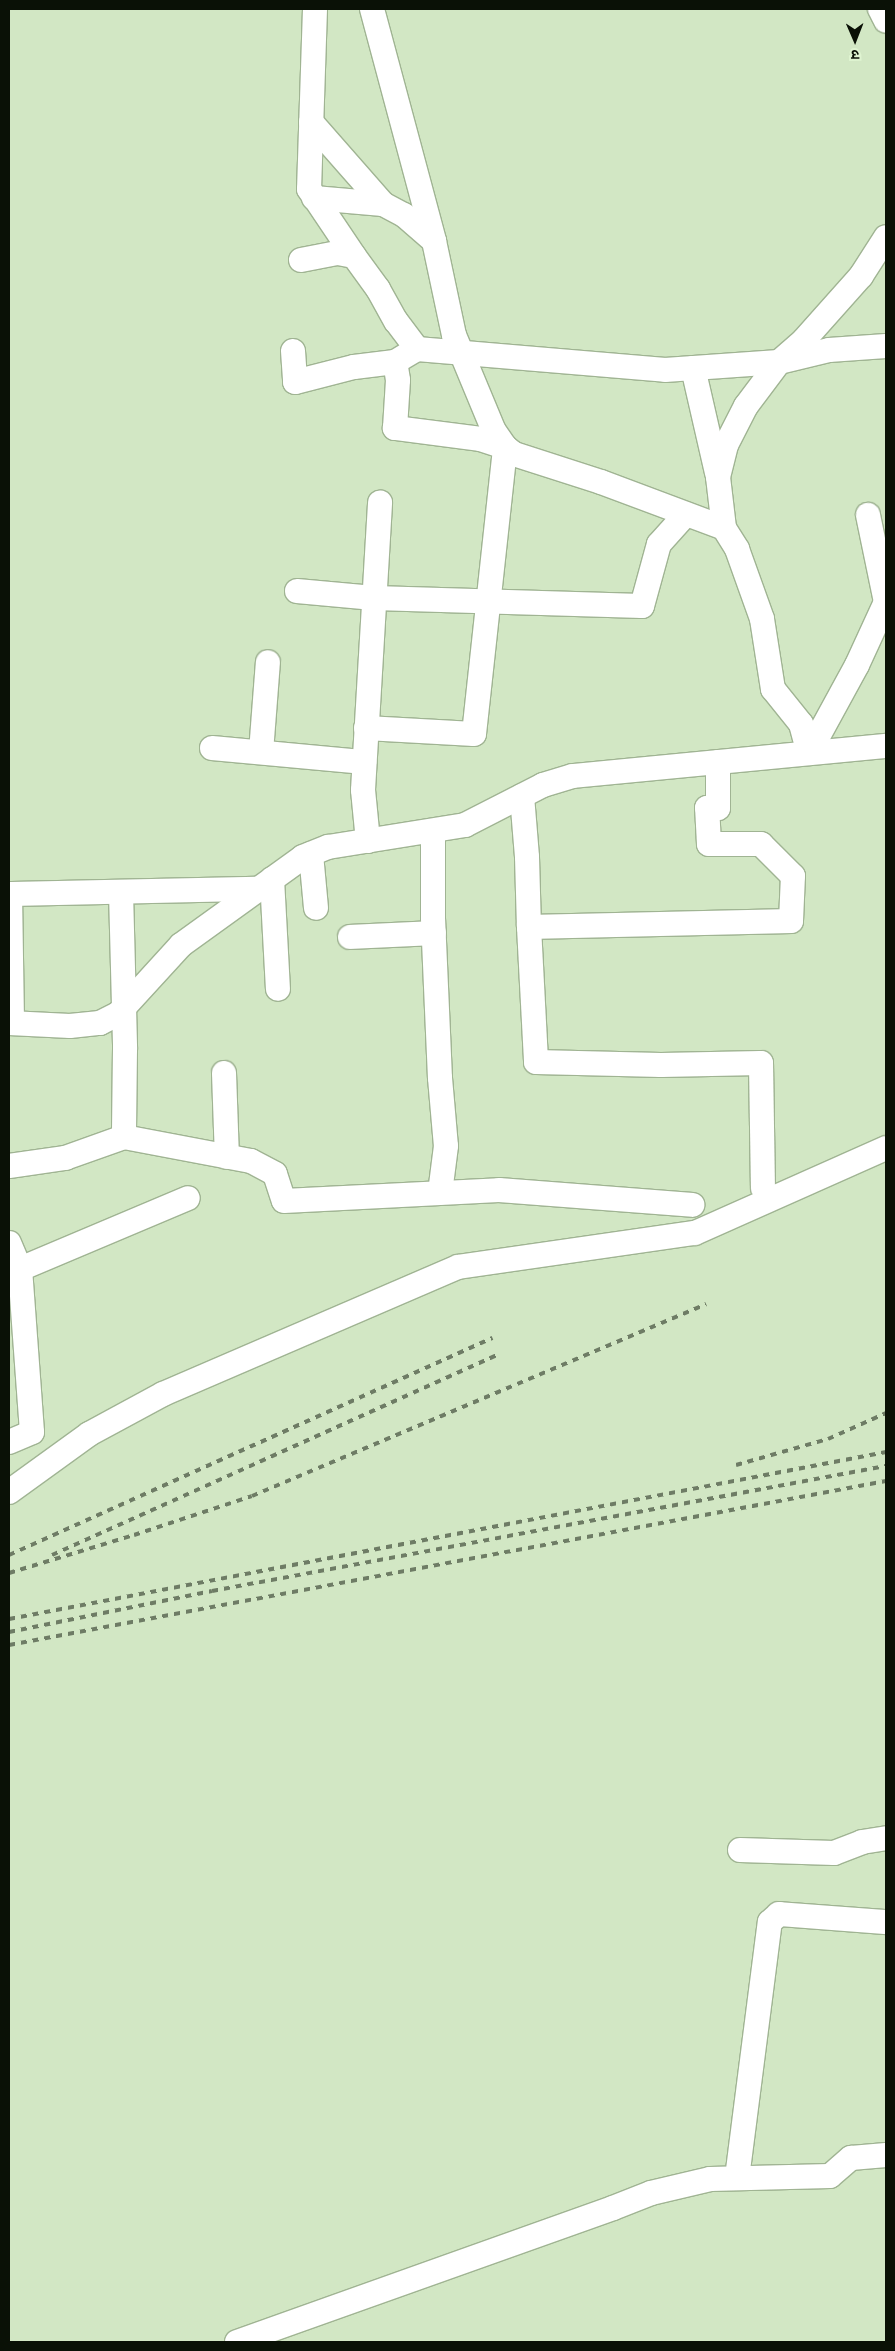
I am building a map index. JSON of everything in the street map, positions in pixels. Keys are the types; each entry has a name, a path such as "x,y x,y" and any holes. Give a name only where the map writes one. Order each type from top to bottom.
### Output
{"street":[{"path":"315,9 309,190 378,289 396,321 417,349"},
{"path":"372,9 434,241 454,335 494,431 505,447 514,454 601,482 724,528"},
{"path":"880,9 886,21"},
{"path":"311,122 383,204 404,215 434,241"},
{"path":"314,198 383,204"},
{"path":"718,477 726,445 746,406 779,362 804,340 861,276 886,237"},
{"path":"301,260 338,253 354,256"},
{"path":"293,351 295,382 354,367 395,362 417,349 461,351 665,370 779,362 829,350 886,346"},
{"path":"395,362 398,380 395,428 481,439 505,447"},
{"path":"693,368 718,477 724,528 737,549 762,619 773,689 801,724 809,753"},
{"path":"366,728 474,734 505,447"},
{"path":"368,841 363,790 380,503"},
{"path":"297,591 374,598 642,606 658,544 686,514"},
{"path":"809,753 857,665 886,602 868,515"},
{"path":"261,752 268,662"},
{"path":"265,884 121,892 9,894 10,1023 70,1026 100,1024 118,1014 181,945 265,884 311,854 328,846 465,825 543,785 572,776 886,746"},
{"path":"212,748 364,762"},
{"path":"529,927 791,921 793,876 761,844 709,844 707,808 718,808 718,762"},
{"path":"522,796 527,857 536,1062 661,1065 762,1063 763,1188"},
{"path":"433,831 434,933 440,1078 446,1146 440,1193"},
{"path":"311,854 316,908"},
{"path":"265,884 278,989"},
{"path":"121,892 124,1008 124,1137"},
{"path":"350,937 434,933"},
{"path":"224,1073 227,1157"},
{"path":"9,1166 65,1158 124,1137 251,1161 275,1174 284,1202 499,1190 692,1205"},
{"path":"9,1492 89,1434 163,1394 458,1267 695,1233 886,1148"},
{"path":"20,1269 188,1198"},
{"path":"9,1243 20,1269 32,1432 9,1442"},
{"path":"740,1850 834,1853 862,1842 886,1838"},
{"path":"736,2178 770,1922 779,1914 886,1922"},
{"path":"237,2342 650,2193 710,2178 830,2176 851,2158 886,2155"}],"railway":[{"path":"9,1573 134,1535 252,1496 706,1304"},
{"path":"9,1555 492,1338"},
{"path":"52,1555 499,1354"},
{"path":"736,1465 828,1439 886,1413"},
{"path":"9,1619 886,1452"},
{"path":"9,1632 212,1591 886,1466"},
{"path":"9,1645 886,1481"}]}
